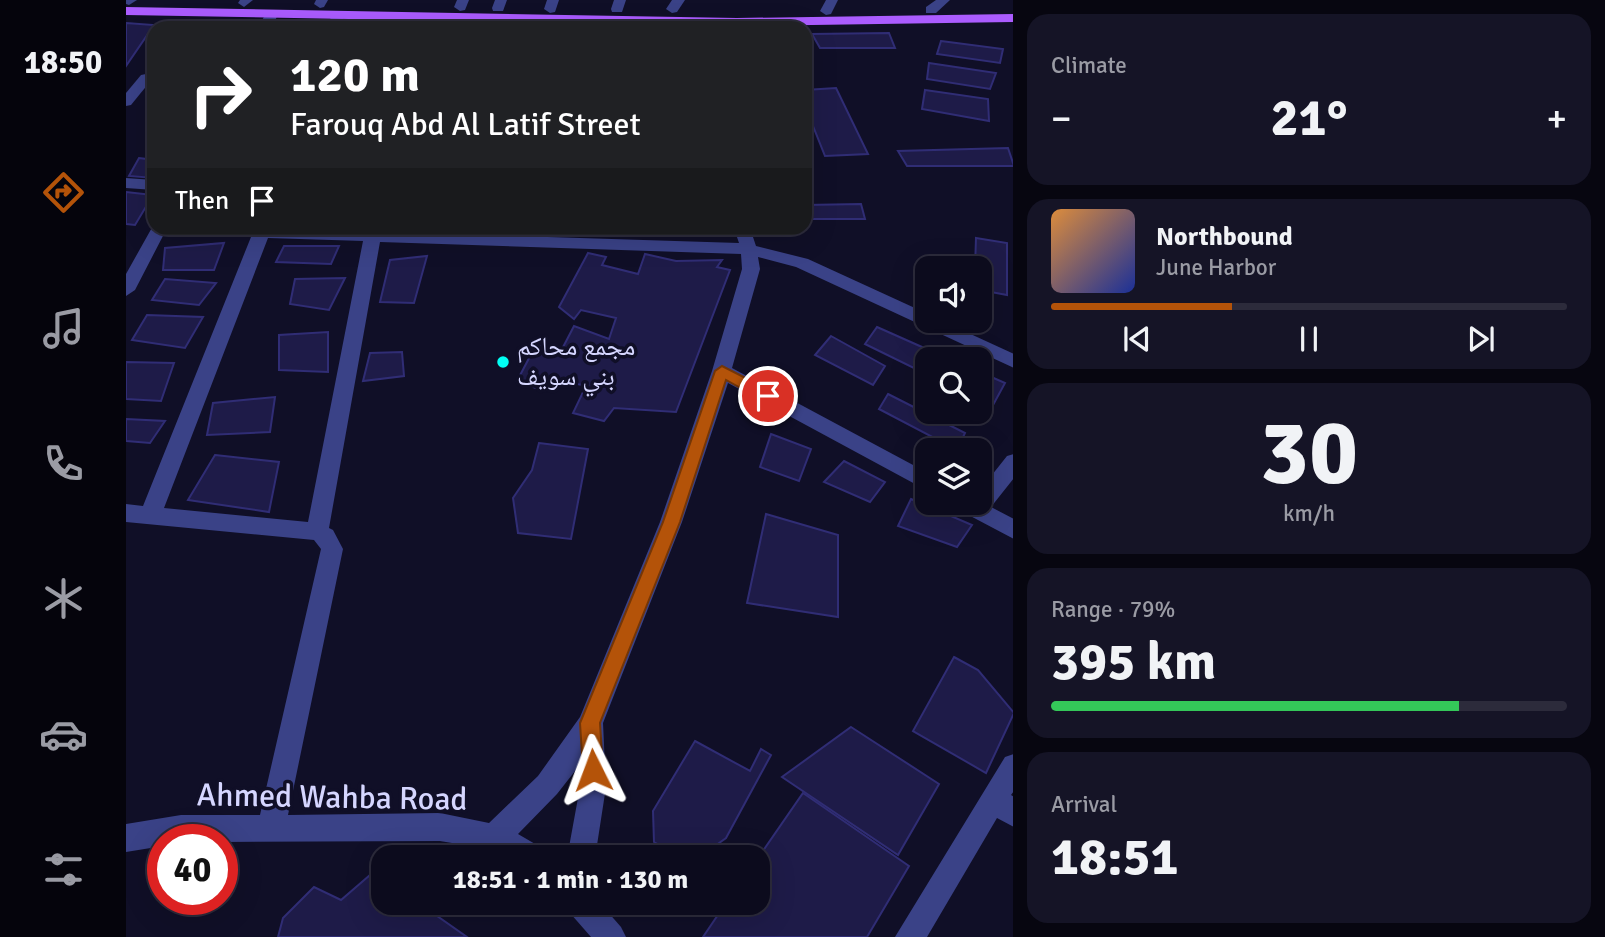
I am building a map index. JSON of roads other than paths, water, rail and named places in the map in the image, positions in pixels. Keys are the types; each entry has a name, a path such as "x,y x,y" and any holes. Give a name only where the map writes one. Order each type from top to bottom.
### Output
{"main road":[{"path":"128,4 246,1 619,4 670,14"},
{"path":"128,4 272,14 328,21"},
{"path":"429,21 670,14 829,5 931,10 1013,9"},
{"path":"812,21 1013,18"}],"street":[{"path":"931,10 943,0"},
{"path":"268,21 272,14"},
{"path":"126,77 147,78"},
{"path":"126,102 147,81"},
{"path":"126,183 147,184"},
{"path":"126,290 154,235"},
{"path":"150,515 252,235"},
{"path":"355,235 402,235"},
{"path":"473,235 750,249 802,263 1013,362"},
{"path":"493,837 541,795 571,756 590,723 671,522 722,371 750,279 750,249 745,235"},
{"path":"317,532 372,237"},
{"path":"722,371 915,475"},
{"path":"992,483 1013,462"},
{"path":"126,513 317,532 325,536 332,549 271,828"},
{"path":"986,515 1013,530"},
{"path":"584,845 590,821 593,787 590,723"},
{"path":"910,937 1004,807 1013,766"},
{"name":"Ahmed Wahba Road","path":"126,838 181,828 440,827 467,830 493,837 508,845"},
{"path":"591,915 611,937"}],"place":[{"name":"مجمع محاكم بني سويف","path":"503,362"}]}
